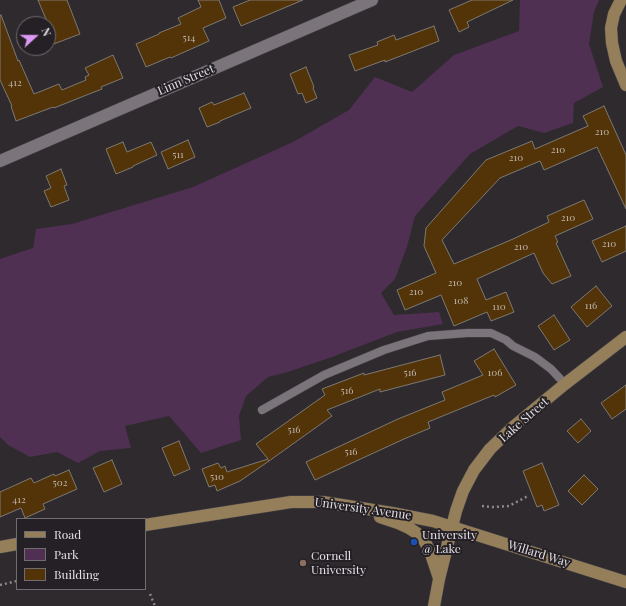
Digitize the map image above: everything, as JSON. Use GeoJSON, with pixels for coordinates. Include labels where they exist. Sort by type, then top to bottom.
{"type":"FeatureCollection","features":[{"type":"Feature","properties":{"kind":"street","name":"Linn Street"},"geometry":{"type":"LineString","coordinates":[[0,160],[372,0]]}},
{"type":"Feature","properties":{"kind":"street"},"geometry":{"type":"LineString","coordinates":[[621,0],[614,14],[611,28],[612,43],[616,61],[626,85]]}},
{"type":"Feature","properties":{"kind":"street","name":"Lake Street"},"geometry":{"type":"LineString","coordinates":[[452,526],[456,511],[467,484],[474,470],[490,449],[513,427],[565,384],[626,337]]}},
{"type":"Feature","properties":{"kind":"street","name":"University Avenue"},"geometry":{"type":"LineString","coordinates":[[146,525],[291,502],[323,502],[406,515],[452,526]]}},
{"type":"Feature","properties":{"kind":"street"},"geometry":{"type":"LineString","coordinates":[[353,507],[398,522],[421,536],[431,554],[439,579]]}},
{"type":"Feature","properties":{"kind":"street"},"geometry":{"type":"LineString","coordinates":[[434,606],[452,526]]}},
{"type":"Feature","properties":{"kind":"street","name":"Willard Way"},"geometry":{"type":"LineString","coordinates":[[452,526],[626,582]]}},
{"type":"Feature","properties":{"kind":"street"},"geometry":{"type":"LineString","coordinates":[[0,547],[16,544]]}},
{"type":"Feature","properties":{"kind":"lane"},"geometry":{"type":"LineString","coordinates":[[262,410],[324,375],[384,350],[428,336],[491,333],[506,340],[513,346],[535,356],[551,369],[565,384]]}},
{"type":"Feature","properties":{"kind":"path"},"geometry":{"type":"LineString","coordinates":[[482,506],[509,506],[528,496]]}},
{"type":"Feature","properties":{"kind":"path"},"geometry":{"type":"LineString","coordinates":[[0,586],[16,581]]}},
{"type":"Feature","properties":{"kind":"path"},"geometry":{"type":"LineString","coordinates":[[150,594],[155,606]]}},
{"type":"Feature","properties":{"kind":"green space"},"geometry":{"type":"Polygon","coordinates":[[[520,0],[599,0],[594,12],[589,44],[603,87],[574,103],[573,123],[544,133],[518,126],[470,154],[415,216],[407,247],[395,279],[381,293],[394,315],[439,312],[443,324],[397,332],[332,357],[268,377],[246,396],[239,416],[241,440],[201,453],[169,416],[125,426],[131,448],[100,451],[78,463],[57,452],[30,457],[8,445],[0,437],[0,259],[33,248],[36,229],[72,224],[193,187],[293,142],[349,110],[375,77],[412,92],[454,55],[519,31],[520,0]]]}},
{"type":"Feature","properties":{"kind":"building"},"geometry":{"type":"Polygon","coordinates":[[[38,0],[67,0],[80,34],[56,43],[56,16],[45,16],[38,0]]]}},
{"type":"Feature","properties":{"kind":"building"},"geometry":{"type":"Polygon","coordinates":[[[198,0],[219,0],[226,18],[203,28],[209,41],[171,58],[170,57],[146,67],[136,44],[181,24],[178,18],[201,7],[198,0]]]}},
{"type":"Feature","properties":{"kind":"building"},"geometry":{"type":"Polygon","coordinates":[[[250,0],[303,0],[241,26],[233,7],[250,0]]]}},
{"type":"Feature","properties":{"kind":"building"},"geometry":{"type":"Polygon","coordinates":[[[472,0],[513,0],[467,22],[469,27],[459,32],[449,10],[472,0]]]}},
{"type":"Feature","properties":{"kind":"building"},"geometry":{"type":"Polygon","coordinates":[[[1,15],[18,61],[19,60],[34,94],[59,84],[62,90],[86,80],[85,77],[89,75],[85,68],[113,55],[123,78],[101,87],[102,89],[16,121],[12,106],[0,80],[1,15]]]}},
{"type":"Feature","properties":{"kind":"building"},"geometry":{"type":"Polygon","coordinates":[[[434,26],[439,41],[385,62],[385,60],[355,71],[349,55],[378,45],[377,42],[394,35],[396,40],[434,26]]]}},
{"type":"Feature","properties":{"kind":"building"},"geometry":{"type":"Polygon","coordinates":[[[306,67],[317,98],[306,103],[302,93],[298,94],[290,74],[306,67]]]}},
{"type":"Feature","properties":{"kind":"building"},"geometry":{"type":"Polygon","coordinates":[[[244,93],[251,108],[207,127],[199,108],[212,102],[214,105],[244,93]]]}},
{"type":"Feature","properties":{"kind":"building"},"geometry":{"type":"Polygon","coordinates":[[[604,106],[626,155],[626,209],[597,147],[544,170],[540,161],[500,178],[442,240],[454,264],[549,222],[547,216],[584,200],[593,219],[555,236],[558,242],[556,243],[571,276],[552,284],[543,273],[534,253],[477,279],[486,300],[506,292],[514,312],[491,321],[487,312],[454,326],[441,295],[405,310],[397,290],[436,273],[424,246],[426,228],[486,160],[532,141],[535,149],[588,126],[583,116],[604,106]]]}},
{"type":"Feature","properties":{"kind":"building"},"geometry":{"type":"Polygon","coordinates":[[[188,140],[195,157],[168,169],[161,152],[188,140]]]}},
{"type":"Feature","properties":{"kind":"building"},"geometry":{"type":"Polygon","coordinates":[[[123,142],[127,152],[151,142],[157,155],[116,174],[106,149],[123,142]]]}},
{"type":"Feature","properties":{"kind":"building"},"geometry":{"type":"Polygon","coordinates":[[[61,169],[67,185],[64,186],[69,200],[51,207],[44,191],[51,188],[46,176],[61,169]]]}},
{"type":"Feature","properties":{"kind":"building"},"geometry":{"type":"Polygon","coordinates":[[[626,226],[626,251],[602,262],[592,241],[626,226]]]}},
{"type":"Feature","properties":{"kind":"building"},"geometry":{"type":"Polygon","coordinates":[[[596,286],[612,306],[587,327],[571,307],[596,286]]]}},
{"type":"Feature","properties":{"kind":"building"},"geometry":{"type":"Polygon","coordinates":[[[554,315],[570,340],[554,350],[538,326],[554,315]]]}},
{"type":"Feature","properties":{"kind":"building"},"geometry":{"type":"Polygon","coordinates":[[[494,349],[516,385],[495,397],[494,395],[428,422],[430,428],[315,480],[306,462],[398,419],[445,400],[442,392],[483,375],[474,361],[494,349]]]}},
{"type":"Feature","properties":{"kind":"building"},"geometry":{"type":"Polygon","coordinates":[[[440,355],[445,375],[380,392],[380,389],[327,410],[332,416],[240,481],[217,491],[215,485],[209,487],[202,469],[218,463],[221,468],[225,466],[227,472],[268,459],[256,444],[325,395],[322,389],[364,373],[364,375],[440,355]]]}},
{"type":"Feature","properties":{"kind":"building"},"geometry":{"type":"Polygon","coordinates":[[[626,385],[626,409],[612,419],[601,403],[626,385]]]}},
{"type":"Feature","properties":{"kind":"building"},"geometry":{"type":"Polygon","coordinates":[[[581,419],[591,431],[578,443],[567,431],[581,419]]]}},
{"type":"Feature","properties":{"kind":"building"},"geometry":{"type":"Polygon","coordinates":[[[179,441],[190,469],[174,476],[162,448],[179,441]]]}},
{"type":"Feature","properties":{"kind":"building"},"geometry":{"type":"Polygon","coordinates":[[[112,460],[122,484],[104,492],[93,468],[112,460]]]}},
{"type":"Feature","properties":{"kind":"building"},"geometry":{"type":"Polygon","coordinates":[[[542,463],[559,505],[544,511],[542,505],[537,507],[523,471],[542,463]]]}},
{"type":"Feature","properties":{"kind":"building"},"geometry":{"type":"Polygon","coordinates":[[[69,470],[77,489],[43,504],[45,509],[25,518],[21,508],[0,517],[0,492],[31,478],[34,483],[54,474],[55,476],[69,470]]]}},
{"type":"Feature","properties":{"kind":"building"},"geometry":{"type":"Polygon","coordinates":[[[584,475],[598,489],[582,505],[568,491],[584,475]]]}},
{"type":"Feature","properties":{"kind":"place","name":"University @ Lake"},"geometry":{"type":"Point","coordinates":[414,542]}},
{"type":"Feature","properties":{"kind":"place","name":"Cornell University"},"geometry":{"type":"Point","coordinates":[303,563]}}]}
